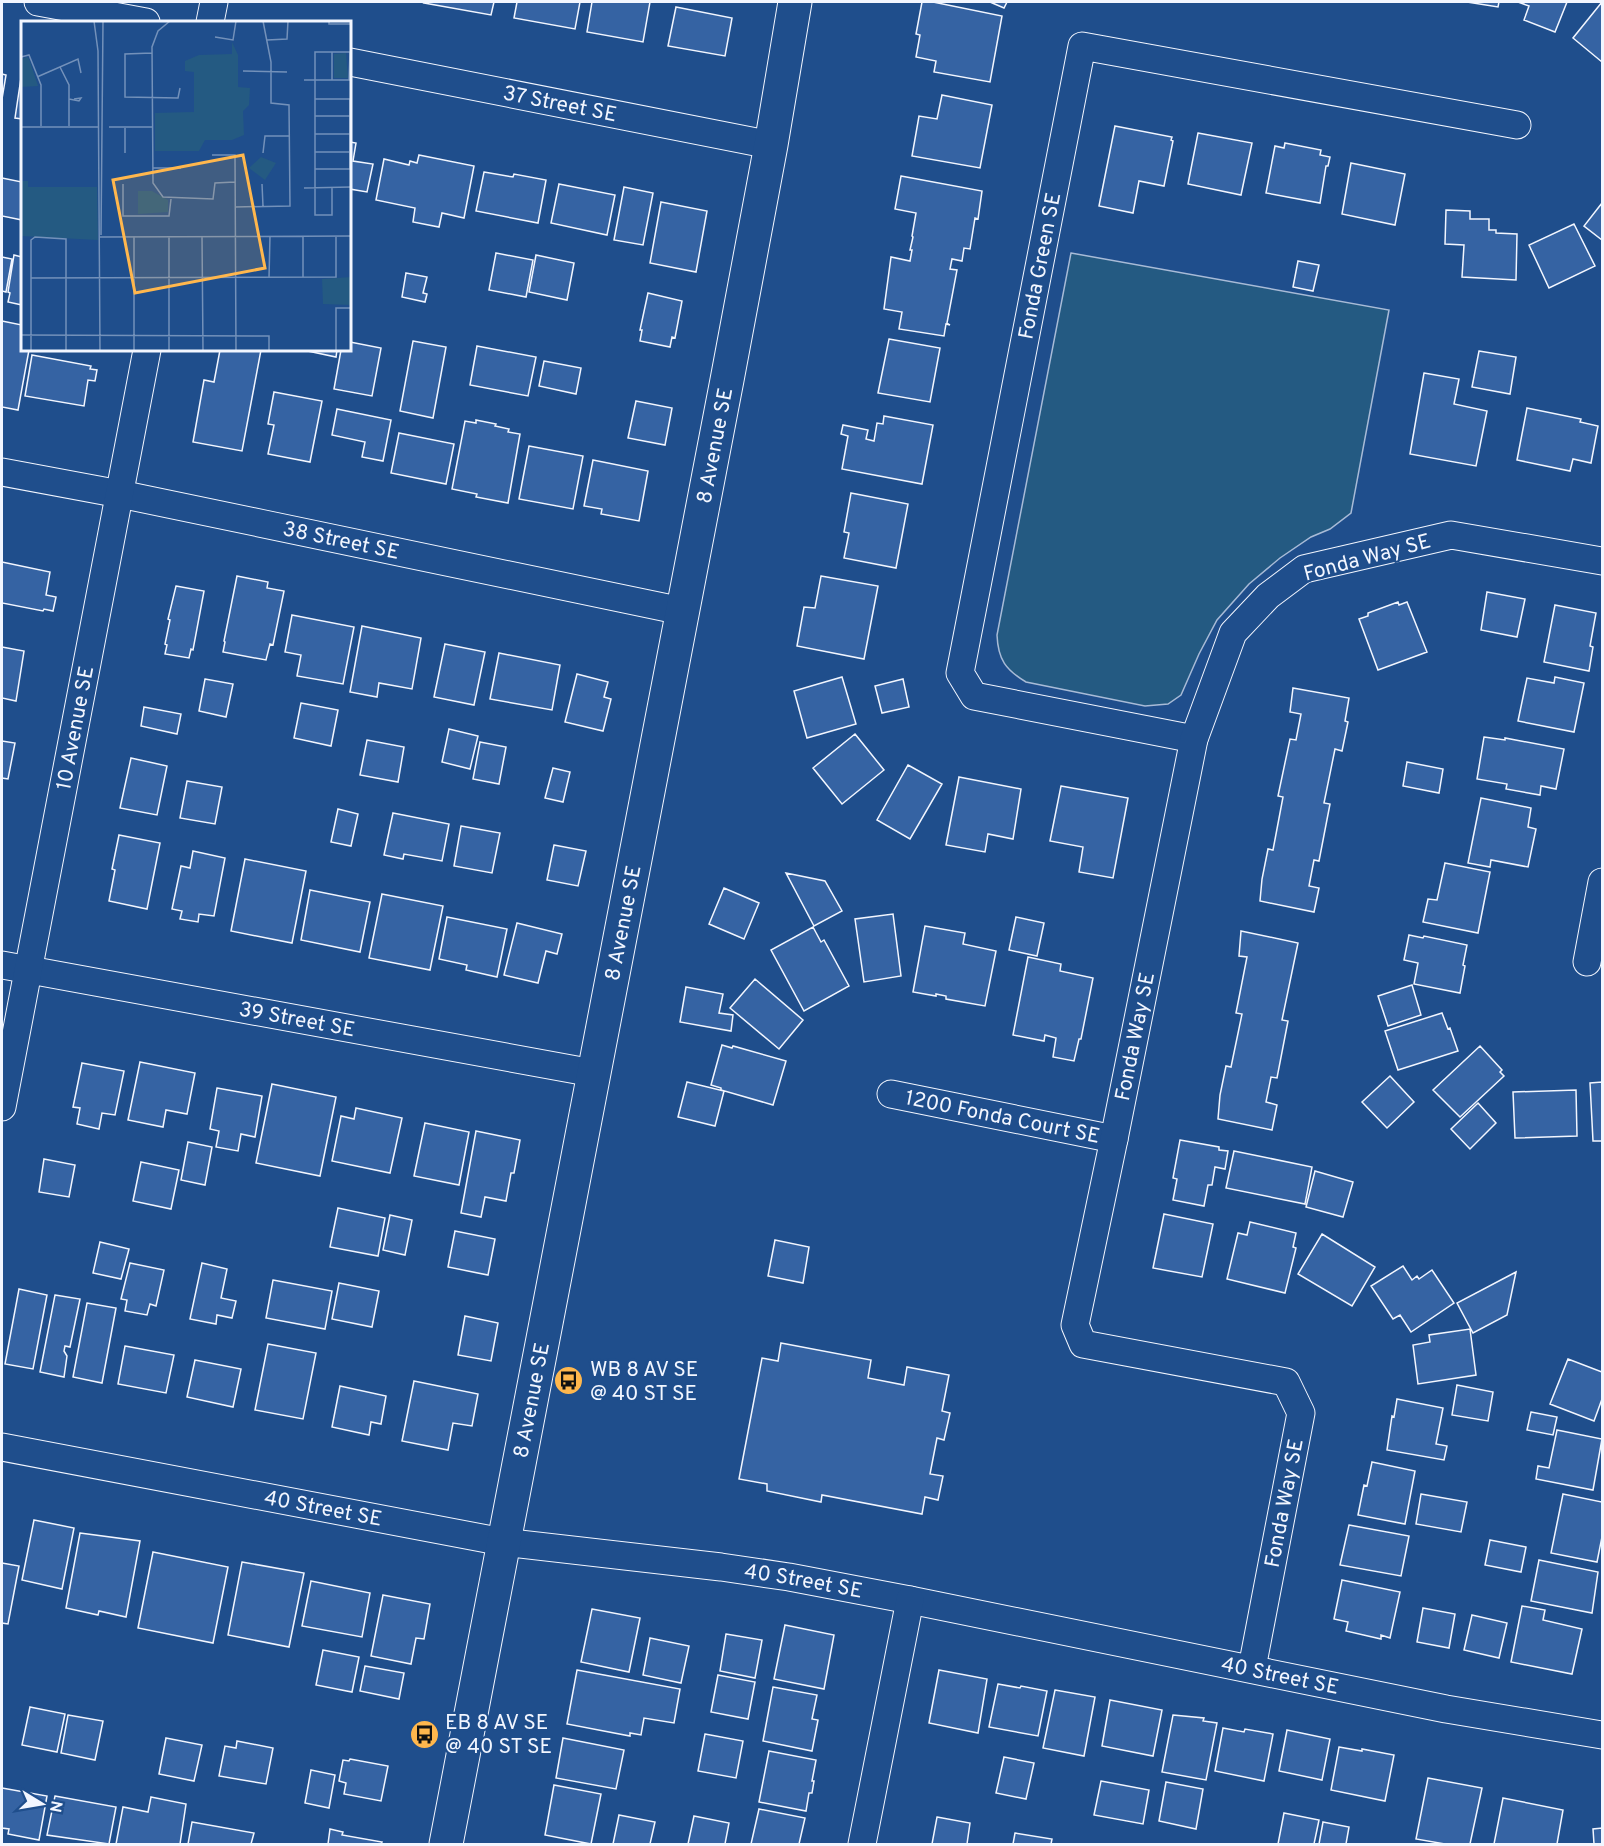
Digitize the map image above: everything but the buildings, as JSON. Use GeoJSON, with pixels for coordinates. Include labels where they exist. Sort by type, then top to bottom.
{"type":"FeatureCollection","features":[{"type":"Feature","properties":{"kind":"street"},"geometry":{"type":"LineString","coordinates":[[38,2],[141,21]]}},
{"type":"Feature","properties":{"kind":"street"},"geometry":{"type":"LineString","coordinates":[[210,21],[214,2]]}},
{"type":"Feature","properties":{"kind":"street","name":"8 Avenue SE"},"geometry":{"type":"LineString","coordinates":[[446,1845],[771,145],[795,2]]}},
{"type":"Feature","properties":{"kind":"street","name":"Fonda Green SE"},"geometry":{"type":"LineString","coordinates":[[1194,739],[974,696],[960,673],[1082,46],[1517,125]]}},
{"type":"Feature","properties":{"kind":"street","name":"37 Street SE"},"geometry":{"type":"LineString","coordinates":[[351,62],[771,145]]}},
{"type":"Feature","properties":{"kind":"street","name":"10 Avenue SE"},"geometry":{"type":"LineString","coordinates":[[2,1107],[147,351]]}},
{"type":"Feature","properties":{"kind":"street","name":"38 Street SE"},"geometry":{"type":"LineString","coordinates":[[2,472],[120,494],[682,612]]}},
{"type":"Feature","properties":{"kind":"street","name":"Fonda Way SE"},"geometry":{"type":"LineString","coordinates":[[1252,1668],[1301,1413],[1286,1382],[1083,1344],[1075,1324],[1194,739],[1233,633],[1268,596],[1304,569],[1450,535],[1602,561]]}},
{"type":"Feature","properties":{"kind":"street"},"geometry":{"type":"LineString","coordinates":[[1587,962],[1602,882]]}},
{"type":"Feature","properties":{"kind":"street","name":"39 Street SE"},"geometry":{"type":"LineString","coordinates":[[2,965],[593,1073]]}},
{"type":"Feature","properties":{"kind":"street","name":"1200 Fonda Court SE"},"geometry":{"type":"LineString","coordinates":[[891,1094],[1114,1139]]}},
{"type":"Feature","properties":{"kind":"street","name":"40 Street SE"},"geometry":{"type":"LineString","coordinates":[[2,1447],[503,1542],[789,1577],[1252,1668],[1446,1709],[1602,1735]]}},
{"type":"Feature","properties":{"kind":"street"},"geometry":{"type":"LineString","coordinates":[[862,1845],[910,1600]]}},
{"type":"Feature","properties":{"kind":"shaded area"},"geometry":{"type":"Polygon","coordinates":[[[1071,253],[1389,310],[1351,513],[1330,529],[1311,537],[1280,558],[1249,584],[1217,620],[1181,695],[1168,704],[1145,706],[1026,682],[1008,668],[999,651],[997,635],[1071,253]]]}},
{"type":"Feature","properties":{"kind":"place","name":"WB 8 AV SE @ 40 ST SE"},"geometry":{"type":"Point","coordinates":[569,1381]}},
{"type":"Feature","properties":{"kind":"place","name":"EB 8 AV SE @ 40 ST SE"},"geometry":{"type":"Point","coordinates":[424,1734]}}]}
